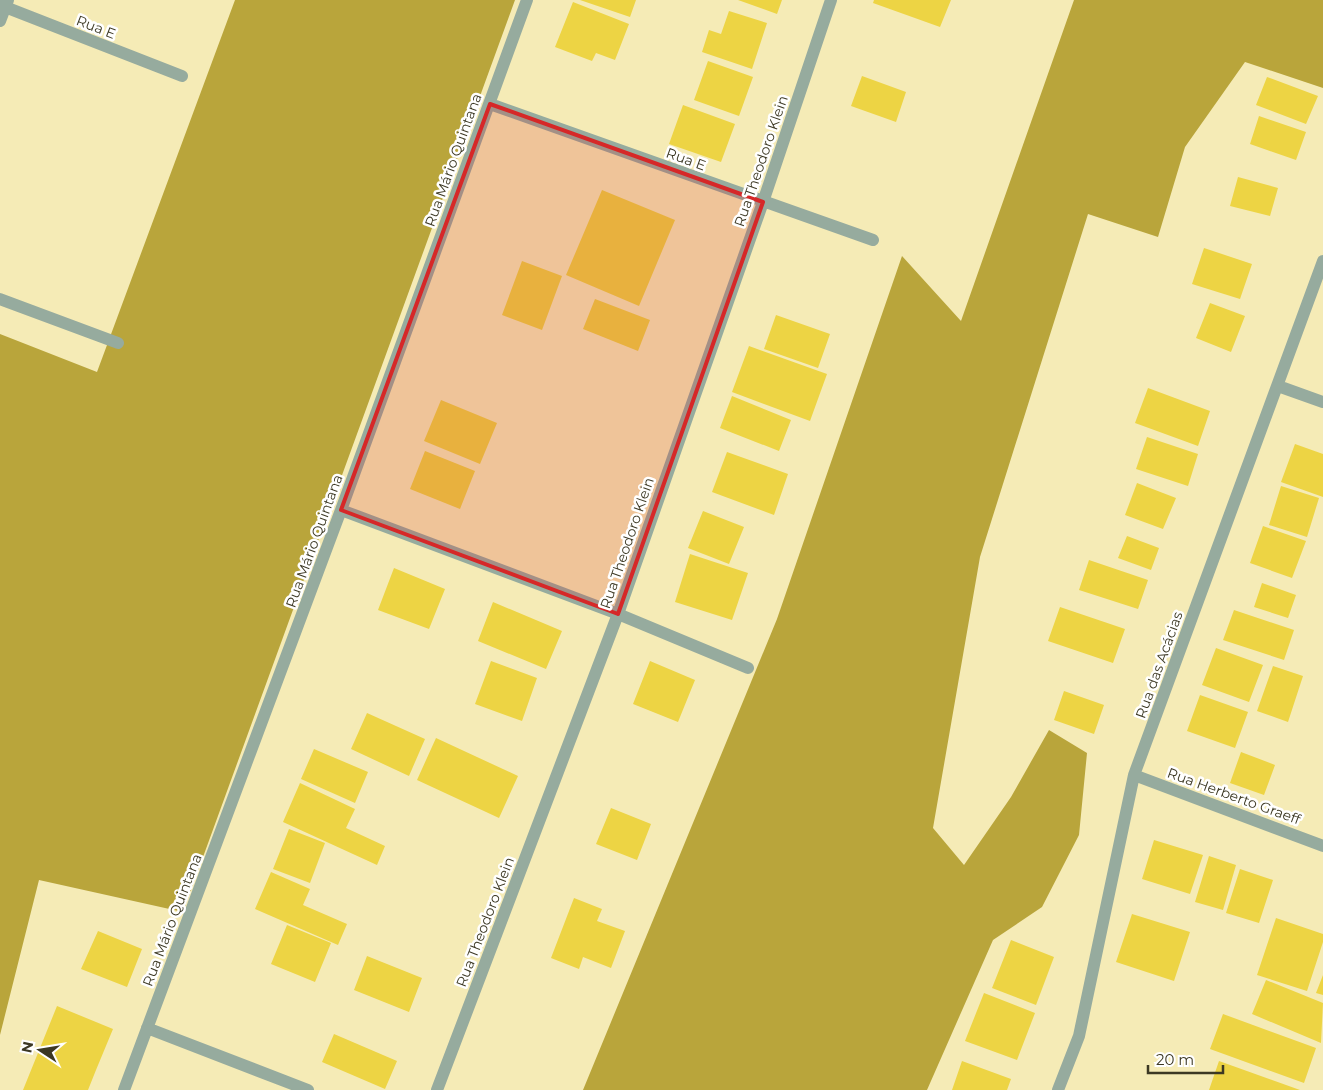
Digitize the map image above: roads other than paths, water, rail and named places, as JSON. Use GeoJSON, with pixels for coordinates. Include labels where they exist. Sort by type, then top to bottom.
{"type":"FeatureCollection","features":[{"type":"Feature","properties":{"kind":"street","name":"Rua Mário Quintana"},"geometry":{"type":"LineString","coordinates":[[124,1090],[341,510],[527,0]]}},
{"type":"Feature","properties":{"kind":"street","name":"Rua Theodoro Klein"},"geometry":{"type":"LineString","coordinates":[[438,1090],[618,614],[763,202],[831,0]]}},
{"type":"Feature","properties":{"kind":"street","name":"Rua E"},"geometry":{"type":"LineString","coordinates":[[4,4],[182,76]]}},
{"type":"Feature","properties":{"kind":"street"},"geometry":{"type":"LineString","coordinates":[[0,21],[4,4]]}},
{"type":"Feature","properties":{"kind":"street","name":"Rua E"},"geometry":{"type":"LineString","coordinates":[[490,104],[873,240]]}},
{"type":"Feature","properties":{"kind":"street","name":"Rua das Acácias"},"geometry":{"type":"LineString","coordinates":[[1058,1090],[1079,1036],[1134,775],[1323,262]]}},
{"type":"Feature","properties":{"kind":"street"},"geometry":{"type":"LineString","coordinates":[[0,299],[118,344]]}},
{"type":"Feature","properties":{"kind":"street"},"geometry":{"type":"LineString","coordinates":[[1278,386],[1323,402]]}},
{"type":"Feature","properties":{"kind":"street"},"geometry":{"type":"LineString","coordinates":[[341,510],[618,614],[748,668]]}},
{"type":"Feature","properties":{"kind":"street","name":"Rua Herberto Graeff"},"geometry":{"type":"LineString","coordinates":[[1134,775],[1323,846]]}},
{"type":"Feature","properties":{"kind":"street"},"geometry":{"type":"LineString","coordinates":[[147,1028],[308,1090]]}}]}
